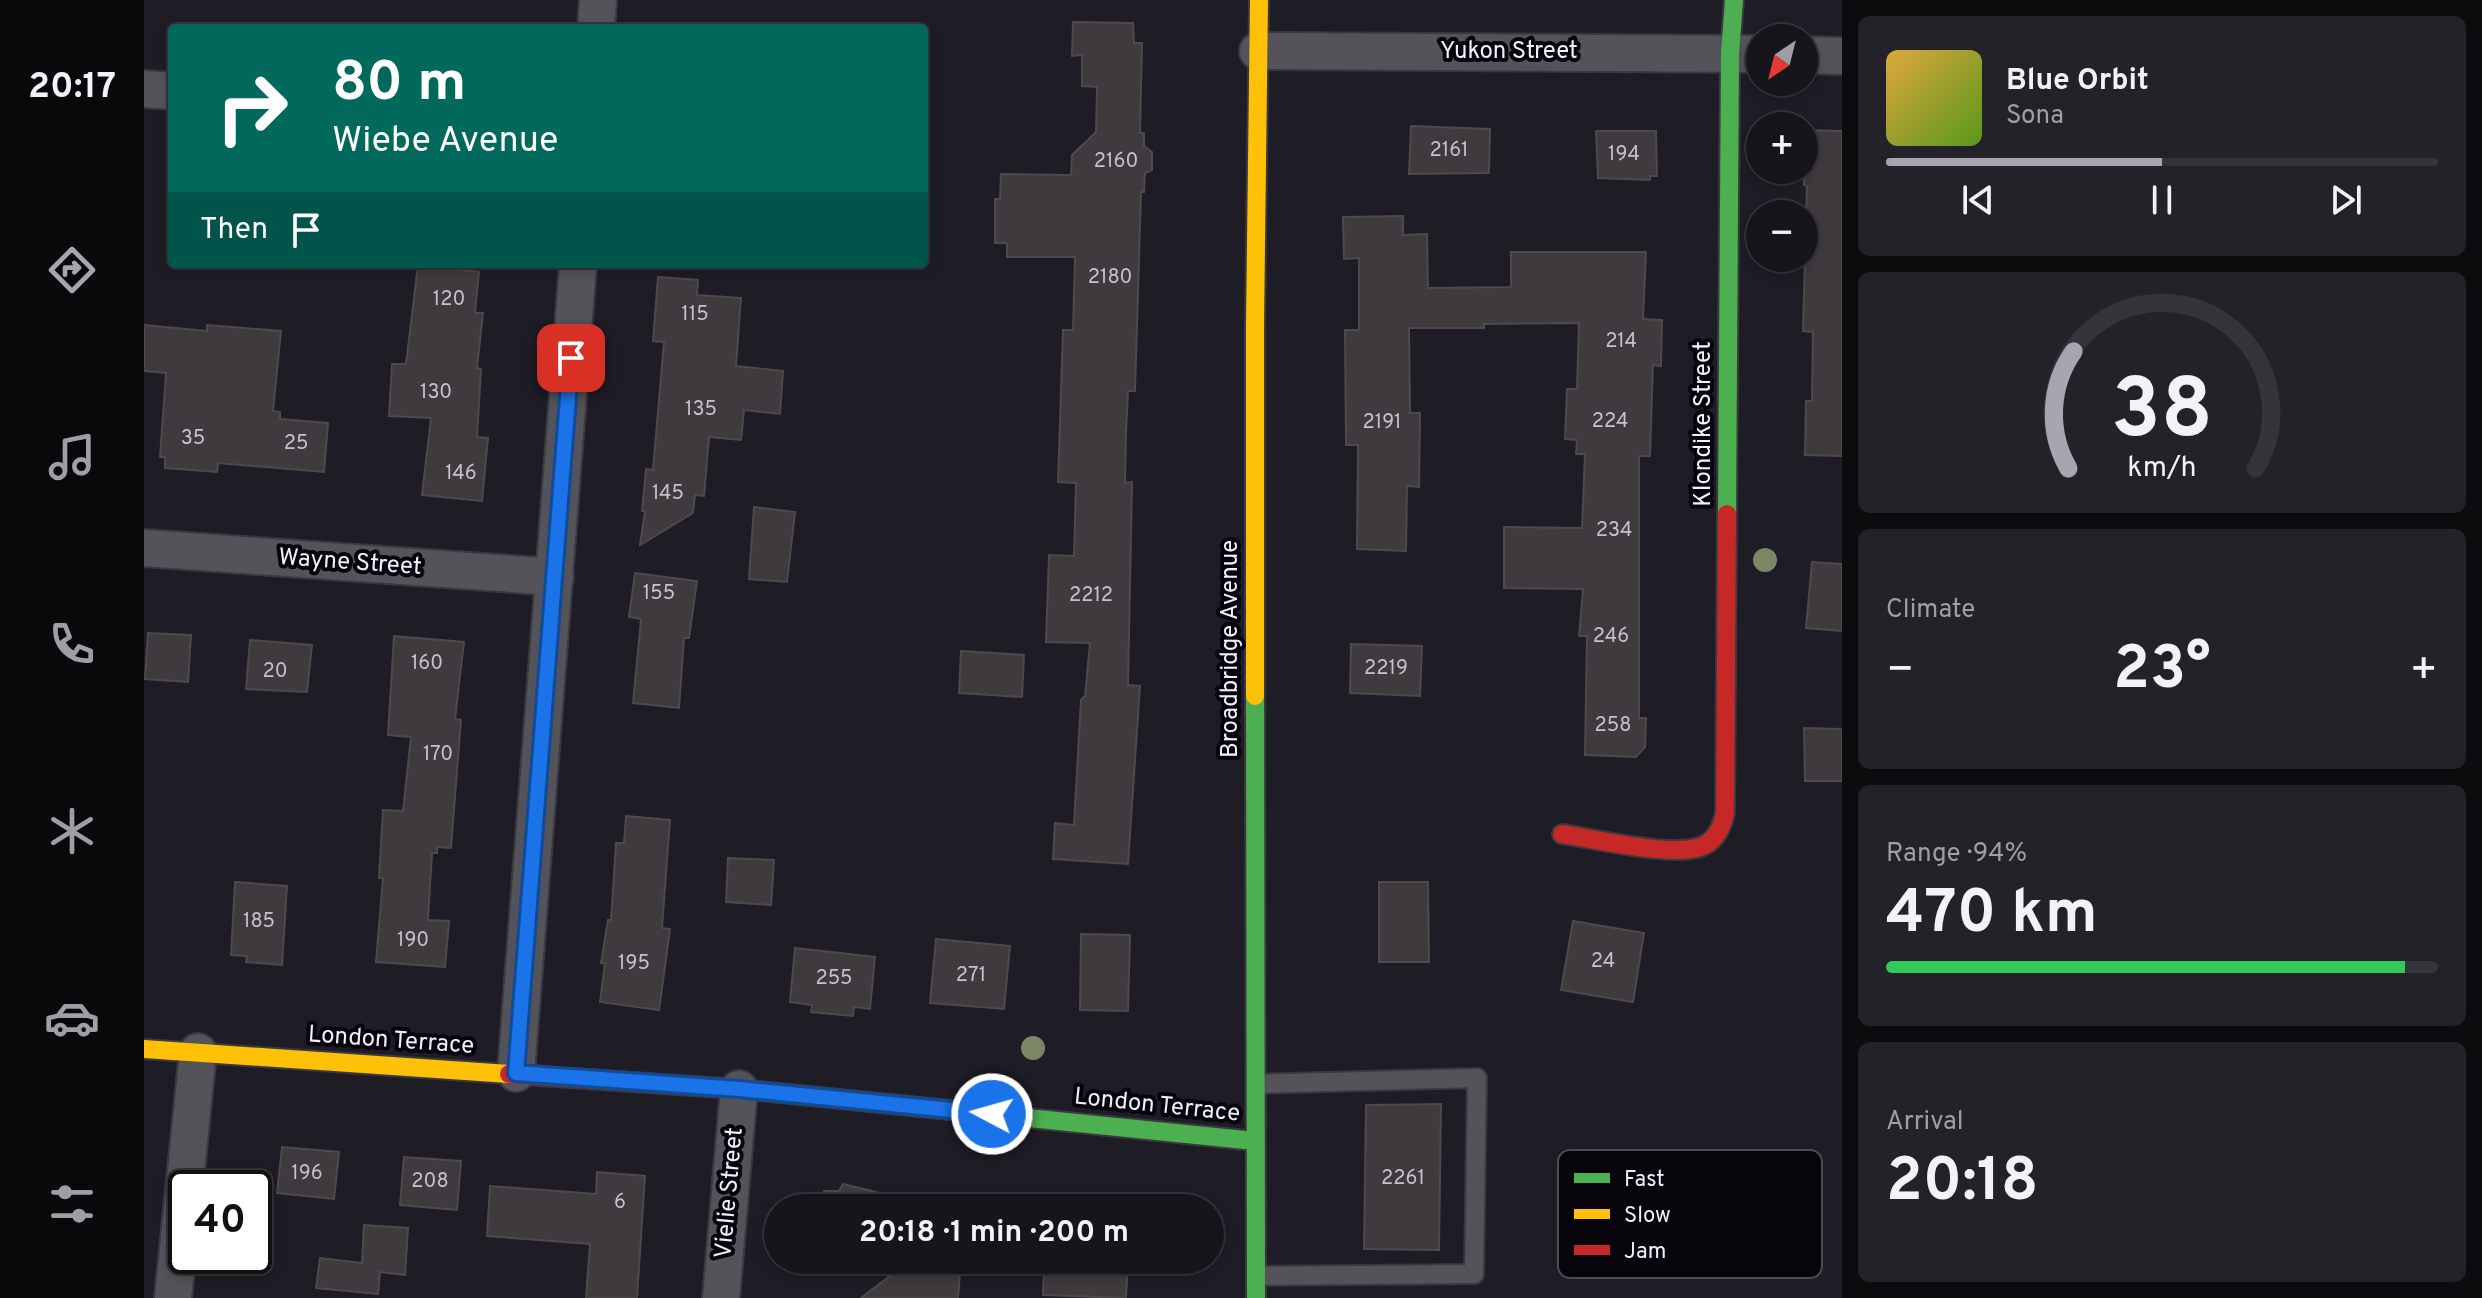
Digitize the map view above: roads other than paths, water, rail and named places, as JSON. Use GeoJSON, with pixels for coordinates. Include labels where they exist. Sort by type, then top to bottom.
{"type":"FeatureCollection","features":[{"type":"Feature","properties":{"kind":"street"},"geometry":{"type":"LineString","coordinates":[[596,24],[598,0]]}},
{"type":"Feature","properties":{"kind":"street","name":"Broadbridge Avenue"},"geometry":{"type":"LineString","coordinates":[[1256,1298],[1255,326],[1259,0]]}},
{"type":"Feature","properties":{"kind":"street","name":"Klondike Street"},"geometry":{"type":"LineString","coordinates":[[1562,834],[1687,850],[1709,843],[1722,826],[1725,813],[1745,54],[1734,0]]}},
{"type":"Feature","properties":{"kind":"street","name":"Yukon Street"},"geometry":{"type":"LineString","coordinates":[[1258,51],[1745,54]]}},
{"type":"Feature","properties":{"kind":"street"},"geometry":{"type":"LineString","coordinates":[[1818,55],[1842,56]]}},
{"type":"Feature","properties":{"kind":"street"},"geometry":{"type":"LineString","coordinates":[[144,89],[168,91]]}},
{"type":"Feature","properties":{"kind":"street"},"geometry":{"type":"LineString","coordinates":[[516,1073],[578,268]]}},
{"type":"Feature","properties":{"kind":"street","name":"Wayne Street"},"geometry":{"type":"LineString","coordinates":[[144,548],[555,577]]}},
{"type":"Feature","properties":{"kind":"street","name":"London Terrace"},"geometry":{"type":"LineString","coordinates":[[144,1049],[739,1089],[1255,1141]]}},
{"type":"Feature","properties":{"kind":"street"},"geometry":{"type":"LineString","coordinates":[[173,1298],[198,1052]]}},
{"type":"Feature","properties":{"kind":"street","name":"Vielie Street"},"geometry":{"type":"LineString","coordinates":[[721,1298],[739,1089]]}},
{"type":"Feature","properties":{"kind":"lane"},"geometry":{"type":"LineString","coordinates":[[1256,1084],[1477,1078],[1474,1274],[1256,1276]]}}]}
